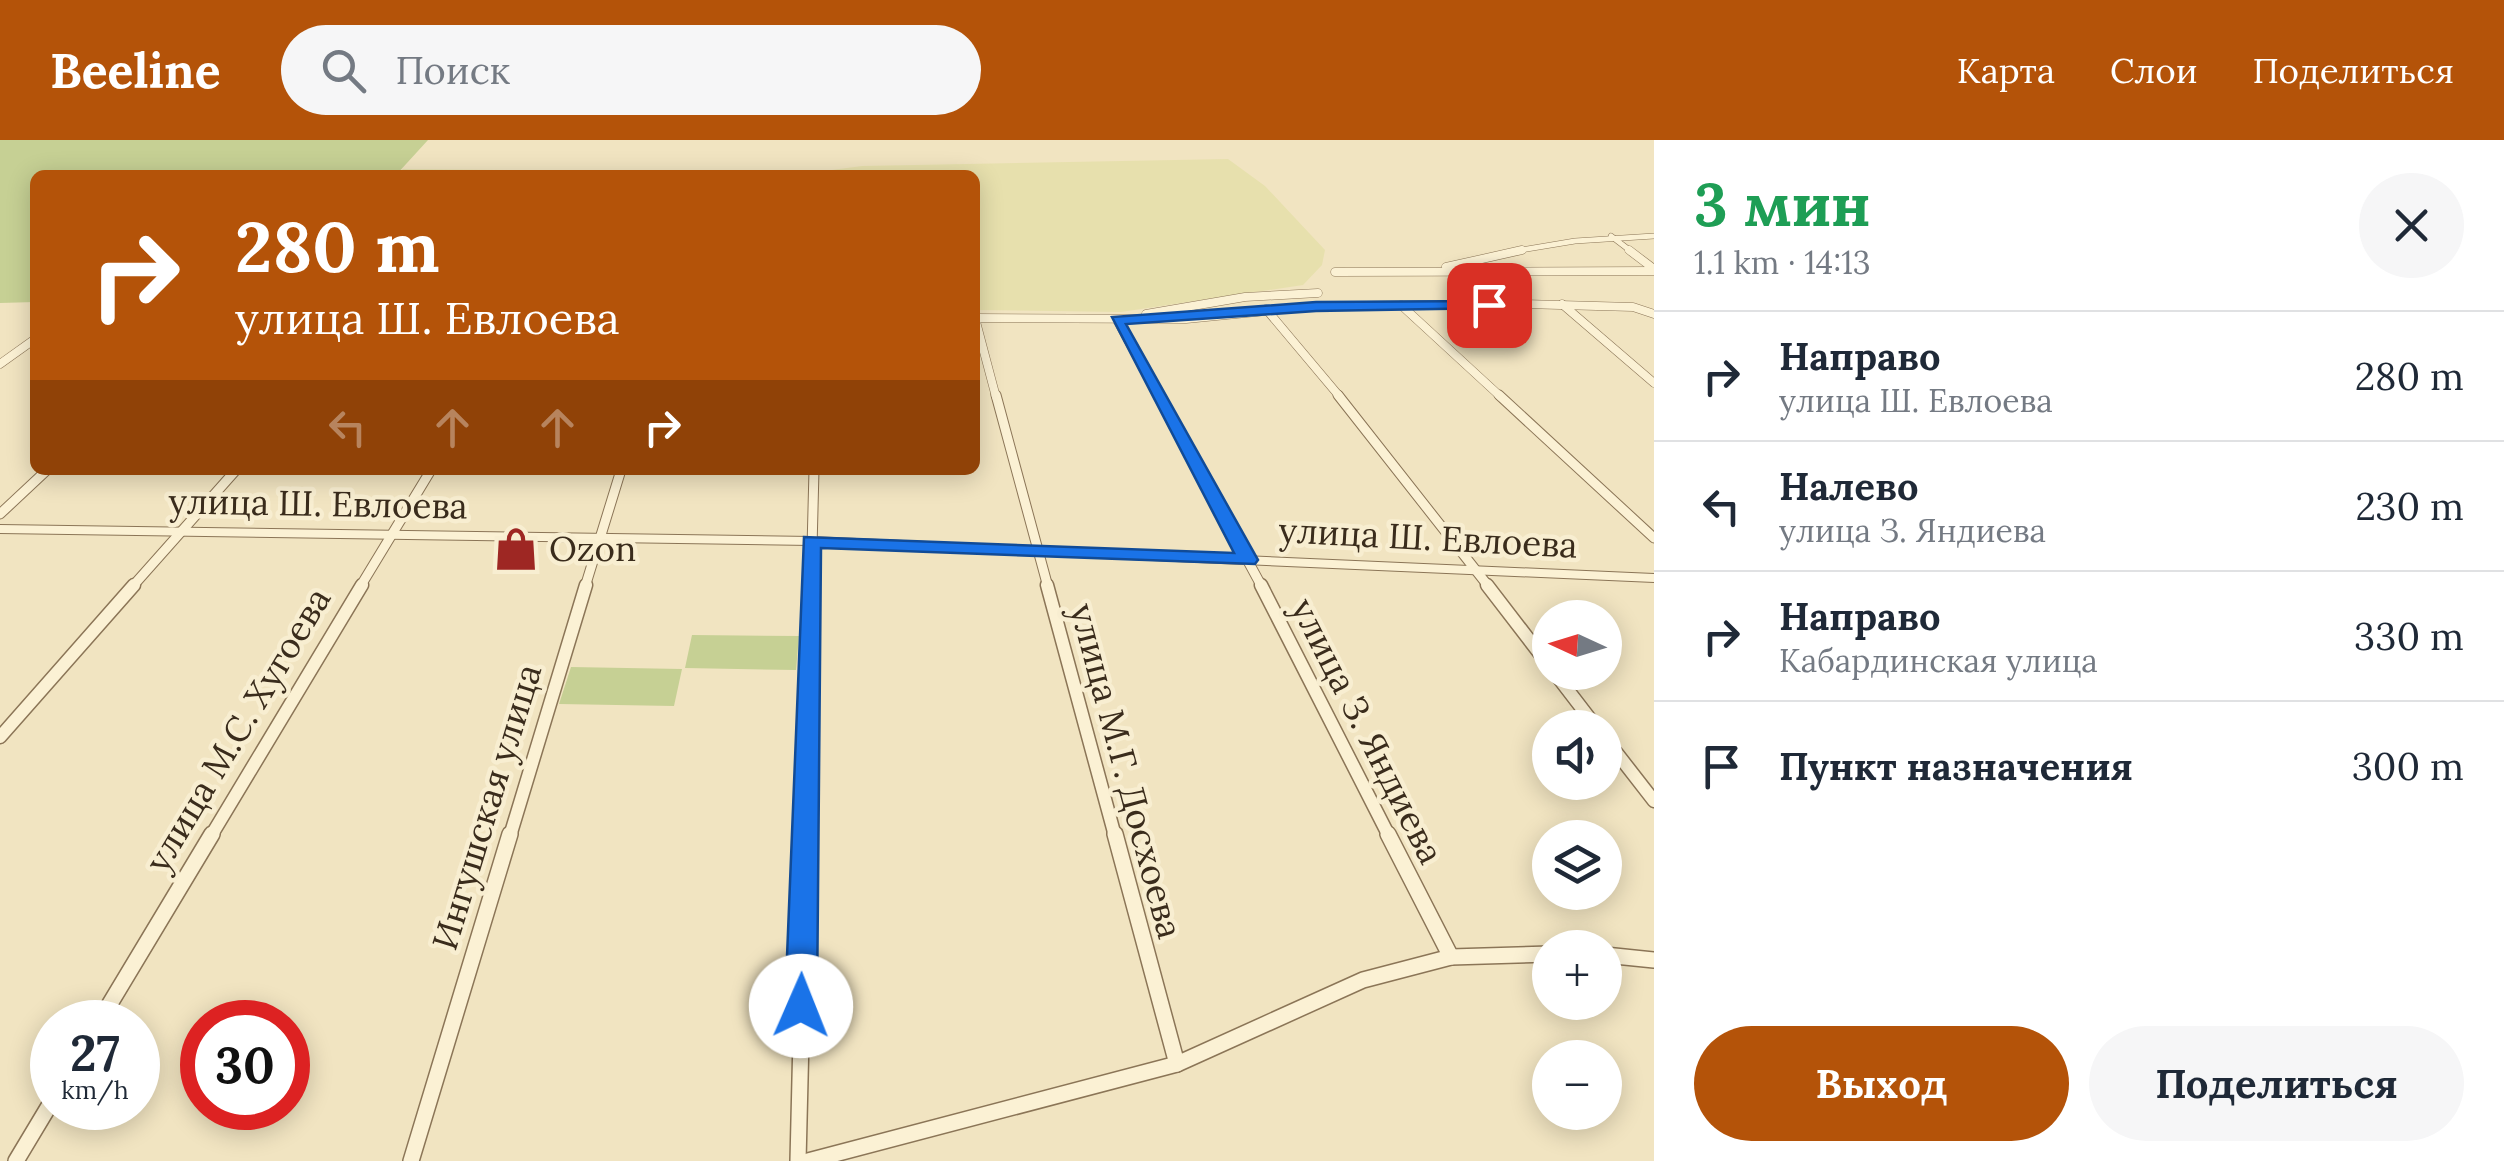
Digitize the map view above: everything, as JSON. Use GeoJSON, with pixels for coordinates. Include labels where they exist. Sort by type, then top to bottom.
{"type":"FeatureCollection","features":[{"type":"Feature","properties":{"kind":"street"},"geometry":{"type":"LineString","coordinates":[[1431,272],[1502,252],[1611,236],[1654,236]]}},
{"type":"Feature","properties":{"kind":"street"},"geometry":{"type":"LineString","coordinates":[[1611,236],[1654,270]]}},
{"type":"Feature","properties":{"kind":"street"},"geometry":{"type":"LineString","coordinates":[[1335,272],[1654,270]]}},
{"type":"Feature","properties":{"kind":"street"},"geometry":{"type":"LineString","coordinates":[[1117,320],[1245,297],[1318,293]]}},
{"type":"Feature","properties":{"kind":"street"},"geometry":{"type":"LineString","coordinates":[[980,318],[1117,320],[1266,310],[1562,304],[1633,307],[1654,314]]}},
{"type":"Feature","properties":{"kind":"street"},"geometry":{"type":"LineString","coordinates":[[1562,304],[1654,383]]}},
{"type":"Feature","properties":{"kind":"street"},"geometry":{"type":"LineString","coordinates":[[1401,306],[1654,538]]}},
{"type":"Feature","properties":{"kind":"street"},"geometry":{"type":"LineString","coordinates":[[1266,310],[1374,438],[1532,644]]}},
{"type":"Feature","properties":{"kind":"street","name":"улица З. Яндиева"},"geometry":{"type":"LineString","coordinates":[[1117,320],[1248,560],[1451,958]]}},
{"type":"Feature","properties":{"kind":"street","name":"улица М.Г. Досхоева"},"geometry":{"type":"LineString","coordinates":[[980,336],[1178,1064]]}},
{"type":"Feature","properties":{"kind":"street"},"geometry":{"type":"LineString","coordinates":[[0,364],[30,343]]}},
{"type":"Feature","properties":{"kind":"street"},"geometry":{"type":"LineString","coordinates":[[0,514],[42,475]]}},
{"type":"Feature","properties":{"kind":"street"},"geometry":{"type":"LineString","coordinates":[[0,737],[232,475]]}},
{"type":"Feature","properties":{"kind":"street","name":"улица М.С. Хугоева"},"geometry":{"type":"LineString","coordinates":[[113,1000],[428,475]]}},
{"type":"Feature","properties":{"kind":"street","name":"Ингушская улица"},"geometry":{"type":"LineString","coordinates":[[411,1161],[619,475]]}},
{"type":"Feature","properties":{"kind":"street"},"geometry":{"type":"LineString","coordinates":[[798,1161],[814,475]]}},
{"type":"Feature","properties":{"kind":"street","name":"улица Ш. Евлоева"},"geometry":{"type":"LineString","coordinates":[[0,529],[811,541],[1654,578]]}},
{"type":"Feature","properties":{"kind":"street"},"geometry":{"type":"LineString","coordinates":[[1568,690],[1583,710]]}},
{"type":"Feature","properties":{"kind":"street"},"geometry":{"type":"LineString","coordinates":[[1622,760],[1654,801]]}},
{"type":"Feature","properties":{"kind":"street"},"geometry":{"type":"LineString","coordinates":[[808,1161],[1178,1064],[1363,980],[1451,958],[1532,955]]}},
{"type":"Feature","properties":{"kind":"street"},"geometry":{"type":"LineString","coordinates":[[1622,957],[1654,960]]}},
{"type":"Feature","properties":{"kind":"street"},"geometry":{"type":"LineString","coordinates":[[16,1161],[34,1130]]}},
{"type":"Feature","properties":{"kind":"shaded area"},"geometry":{"type":"Polygon","coordinates":[[[1228,159],[1265,186],[1325,250],[1322,265],[1303,285],[1121,312],[980,310],[980,170],[832,170],[862,166],[1228,159]]]}},
{"type":"Feature","properties":{"kind":"green space"},"geometry":{"type":"Polygon","coordinates":[[[0,140],[428,140],[401,170],[30,170],[30,302],[0,303],[0,140]]]}},
{"type":"Feature","properties":{"kind":"green space"},"geometry":{"type":"Polygon","coordinates":[[[692,635],[799,636],[796,670],[685,668],[692,635]]]}},
{"type":"Feature","properties":{"kind":"green space"},"geometry":{"type":"Polygon","coordinates":[[[571,667],[682,669],[674,706],[559,704],[571,667]]]}},
{"type":"Feature","properties":{"kind":"place","name":"Ozon"},"geometry":{"type":"Point","coordinates":[516,549]}},
{"type":"Feature","properties":{"kind":"route"},"geometry":{"type":"LineString","coordinates":[[801,1006],[811,541],[1248,560],[1117,320],[1316,306],[1489,305]]}}]}
